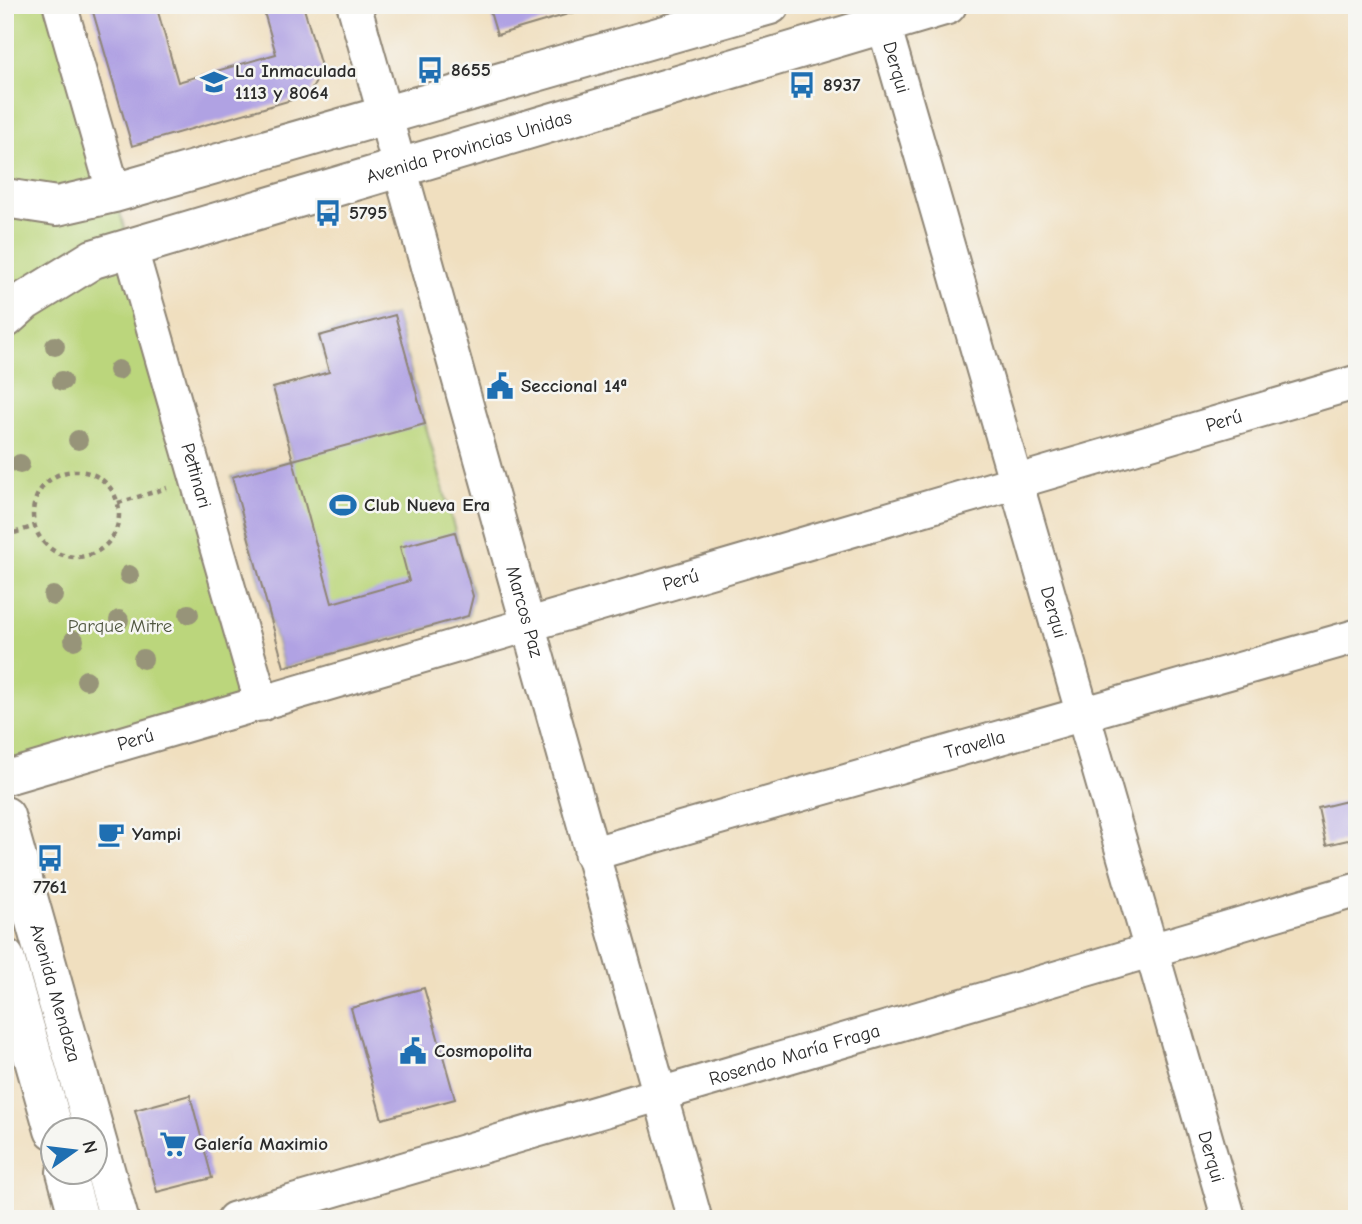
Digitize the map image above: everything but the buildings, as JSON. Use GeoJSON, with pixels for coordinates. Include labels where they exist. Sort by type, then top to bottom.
{"type":"FeatureCollection","features":[{"type":"Feature","properties":{"kind":"main road"},"geometry":{"type":"LineString","coordinates":[[5,198],[57,206],[114,193],[770,5]]}},
{"type":"Feature","properties":{"kind":"main road","name":"Avenida Provincias Unidas"},"geometry":{"type":"LineString","coordinates":[[5,319],[25,302],[93,259],[400,167],[880,15],[947,5]]}},
{"type":"Feature","properties":{"kind":"main road","name":"Avenida Mendoza"},"geometry":{"type":"LineString","coordinates":[[5,816],[90,1116]]}},
{"type":"Feature","properties":{"kind":"main road","name":"Avenida Mendoza"},"geometry":{"type":"LineString","coordinates":[[5,958],[50,1116]]}},
{"type":"Feature","properties":{"kind":"main road","name":"Avenida Mendoza"},"geometry":{"type":"LineString","coordinates":[[108,1178],[120,1219]]}},
{"type":"Feature","properties":{"kind":"main road"},"geometry":{"type":"LineString","coordinates":[[70,1186],[79,1219]]}},
{"type":"Feature","properties":{"kind":"street"},"geometry":{"type":"LineString","coordinates":[[60,5],[114,193]]}},
{"type":"Feature","properties":{"kind":"street","name":"Marcos Paz"},"geometry":{"type":"LineString","coordinates":[[354,5],[695,1219]]}},
{"type":"Feature","properties":{"kind":"street","name":"Derqui"},"geometry":{"type":"LineString","coordinates":[[880,15],[1229,1219]]}},
{"type":"Feature","properties":{"kind":"street","name":"Pettinari"},"geometry":{"type":"LineString","coordinates":[[130,247],[262,704]]}},
{"type":"Feature","properties":{"kind":"street","name":"Perú"},"geometry":{"type":"LineString","coordinates":[[5,778],[1357,382]]}},
{"type":"Feature","properties":{"kind":"street","name":"Travella"},"geometry":{"type":"LineString","coordinates":[[591,854],[1357,636]]}},
{"type":"Feature","properties":{"kind":"street","name":"Rosendo María Fraga"},"geometry":{"type":"LineString","coordinates":[[234,1219],[1357,890]]}},
{"type":"Feature","properties":{"kind":"path"},"geometry":{"type":"LineString","coordinates":[[78,470],[103,480],[118,503],[119,520],[113,536],[102,548],[88,556],[71,557],[55,552],[42,541],[35,526],[35,499],[42,487],[64,472],[78,470]]}},
{"type":"Feature","properties":{"kind":"path"},"geometry":{"type":"LineString","coordinates":[[118,503],[197,479]]}},
{"type":"Feature","properties":{"kind":"path"},"geometry":{"type":"LineString","coordinates":[[5,536],[35,526]]}},
{"type":"Feature","properties":{"kind":"green space","name":"Parque Mitre"},"geometry":{"type":"Polygon","coordinates":[[[5,5],[60,5],[262,704],[5,778],[5,5]]]}},
{"type":"Feature","properties":{"kind":"green space","name":"Club Nueva Era"},"geometry":{"type":"Polygon","coordinates":[[[395,315],[473,596],[468,616],[284,667],[232,477],[293,460],[273,388],[329,372],[319,336],[395,315]]]}},
{"type":"Feature","properties":{"kind":"place","name":"8655"},"geometry":{"type":"Point","coordinates":[430,70]}},
{"type":"Feature","properties":{"kind":"place","name":"La Inmaculada 1113 y 8064"},"geometry":{"type":"Point","coordinates":[214,82]}},
{"type":"Feature","properties":{"kind":"place","name":"8937"},"geometry":{"type":"Point","coordinates":[802,85]}},
{"type":"Feature","properties":{"kind":"place","name":"5795"},"geometry":{"type":"Point","coordinates":[328,213]}},
{"type":"Feature","properties":{"kind":"place","name":"Seccional 14ª"},"geometry":{"type":"Point","coordinates":[500,386]}},
{"type":"Feature","properties":{"kind":"place","name":"Club Nueva Era"},"geometry":{"type":"Point","coordinates":[343,505]}},
{"type":"Feature","properties":{"kind":"place","name":"Yampi"},"geometry":{"type":"Point","coordinates":[111,834]}},
{"type":"Feature","properties":{"kind":"place","name":"7761"},"geometry":{"type":"Point","coordinates":[50,858]}},
{"type":"Feature","properties":{"kind":"place","name":"Cosmopolita"},"geometry":{"type":"Point","coordinates":[413,1051]}},
{"type":"Feature","properties":{"kind":"place","name":"Galería Maximio"},"geometry":{"type":"Point","coordinates":[173,1144]}}]}
